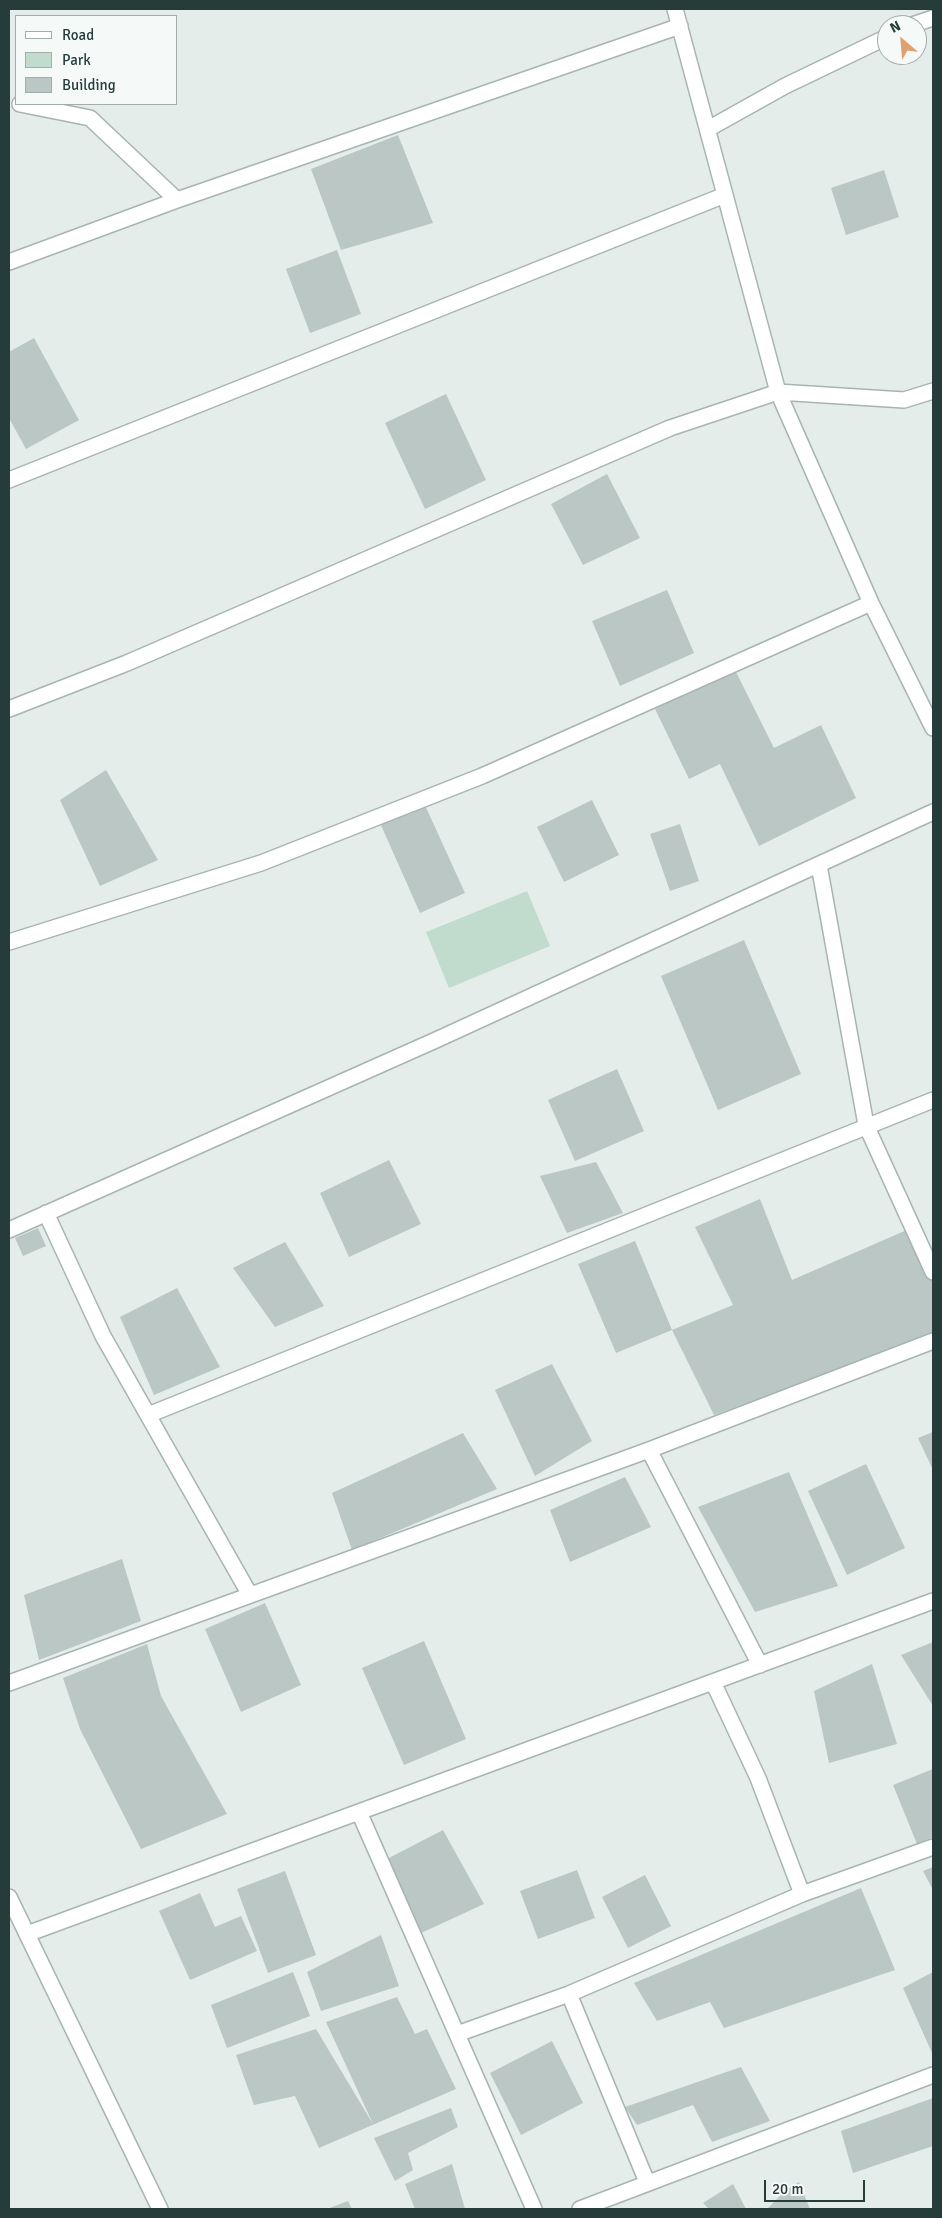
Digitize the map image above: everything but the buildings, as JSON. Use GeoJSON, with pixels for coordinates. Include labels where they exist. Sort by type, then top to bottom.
{"type":"FeatureCollection","features":[{"type":"Feature","properties":{"kind":"street"},"geometry":{"type":"LineString","coordinates":[[675,9],[778,392],[871,603],[933,728]]}},
{"type":"Feature","properties":{"kind":"street"},"geometry":{"type":"LineString","coordinates":[[9,262],[178,200],[680,26]]}},
{"type":"Feature","properties":{"kind":"street"},"geometry":{"type":"LineString","coordinates":[[708,129],[785,86],[877,42]]}},
{"type":"Feature","properties":{"kind":"street"},"geometry":{"type":"LineString","coordinates":[[25,105],[90,118],[178,200]]}},
{"type":"Feature","properties":{"kind":"street"},"geometry":{"type":"LineString","coordinates":[[9,480],[725,195]]}},
{"type":"Feature","properties":{"kind":"street"},"geometry":{"type":"LineString","coordinates":[[9,709],[127,663],[670,428],[778,392],[904,400],[933,391]]}},
{"type":"Feature","properties":{"kind":"street"},"geometry":{"type":"LineString","coordinates":[[9,942],[270,860],[482,776],[871,603]]}},
{"type":"Feature","properties":{"kind":"street"},"geometry":{"type":"LineString","coordinates":[[9,1230],[427,1044],[933,812]]}},
{"type":"Feature","properties":{"kind":"street"},"geometry":{"type":"LineString","coordinates":[[818,865],[866,1125],[933,1272]]}},
{"type":"Feature","properties":{"kind":"street"},"geometry":{"type":"LineString","coordinates":[[148,1415],[866,1125],[933,1100]]}},
{"type":"Feature","properties":{"kind":"street"},"geometry":{"type":"LineString","coordinates":[[46,1213],[103,1336],[250,1595]]}},
{"type":"Feature","properties":{"kind":"street"},"geometry":{"type":"LineString","coordinates":[[9,1683],[649,1450],[933,1341]]}},
{"type":"Feature","properties":{"kind":"street"},"geometry":{"type":"LineString","coordinates":[[649,1450],[760,1664]]}},
{"type":"Feature","properties":{"kind":"street"},"geometry":{"type":"LineString","coordinates":[[28,1934],[933,1601]]}},
{"type":"Feature","properties":{"kind":"street"},"geometry":{"type":"LineString","coordinates":[[713,1682],[758,1778],[802,1894]]}},
{"type":"Feature","properties":{"kind":"street"},"geometry":{"type":"LineString","coordinates":[[359,1812],[534,2209]]}},
{"type":"Feature","properties":{"kind":"street"},"geometry":{"type":"LineString","coordinates":[[457,2034],[569,1994],[802,1894],[933,1847]]}},
{"type":"Feature","properties":{"kind":"street"},"geometry":{"type":"LineString","coordinates":[[9,1897],[160,2209]]}},
{"type":"Feature","properties":{"kind":"street"},"geometry":{"type":"LineString","coordinates":[[569,1994],[647,2182]]}},
{"type":"Feature","properties":{"kind":"street"},"geometry":{"type":"LineString","coordinates":[[580,2209],[933,2075]]}},
{"type":"Feature","properties":{"kind":"green space"},"geometry":{"type":"Polygon","coordinates":[[[527,891],[550,946],[449,988],[426,932],[527,891]]]}}]}
